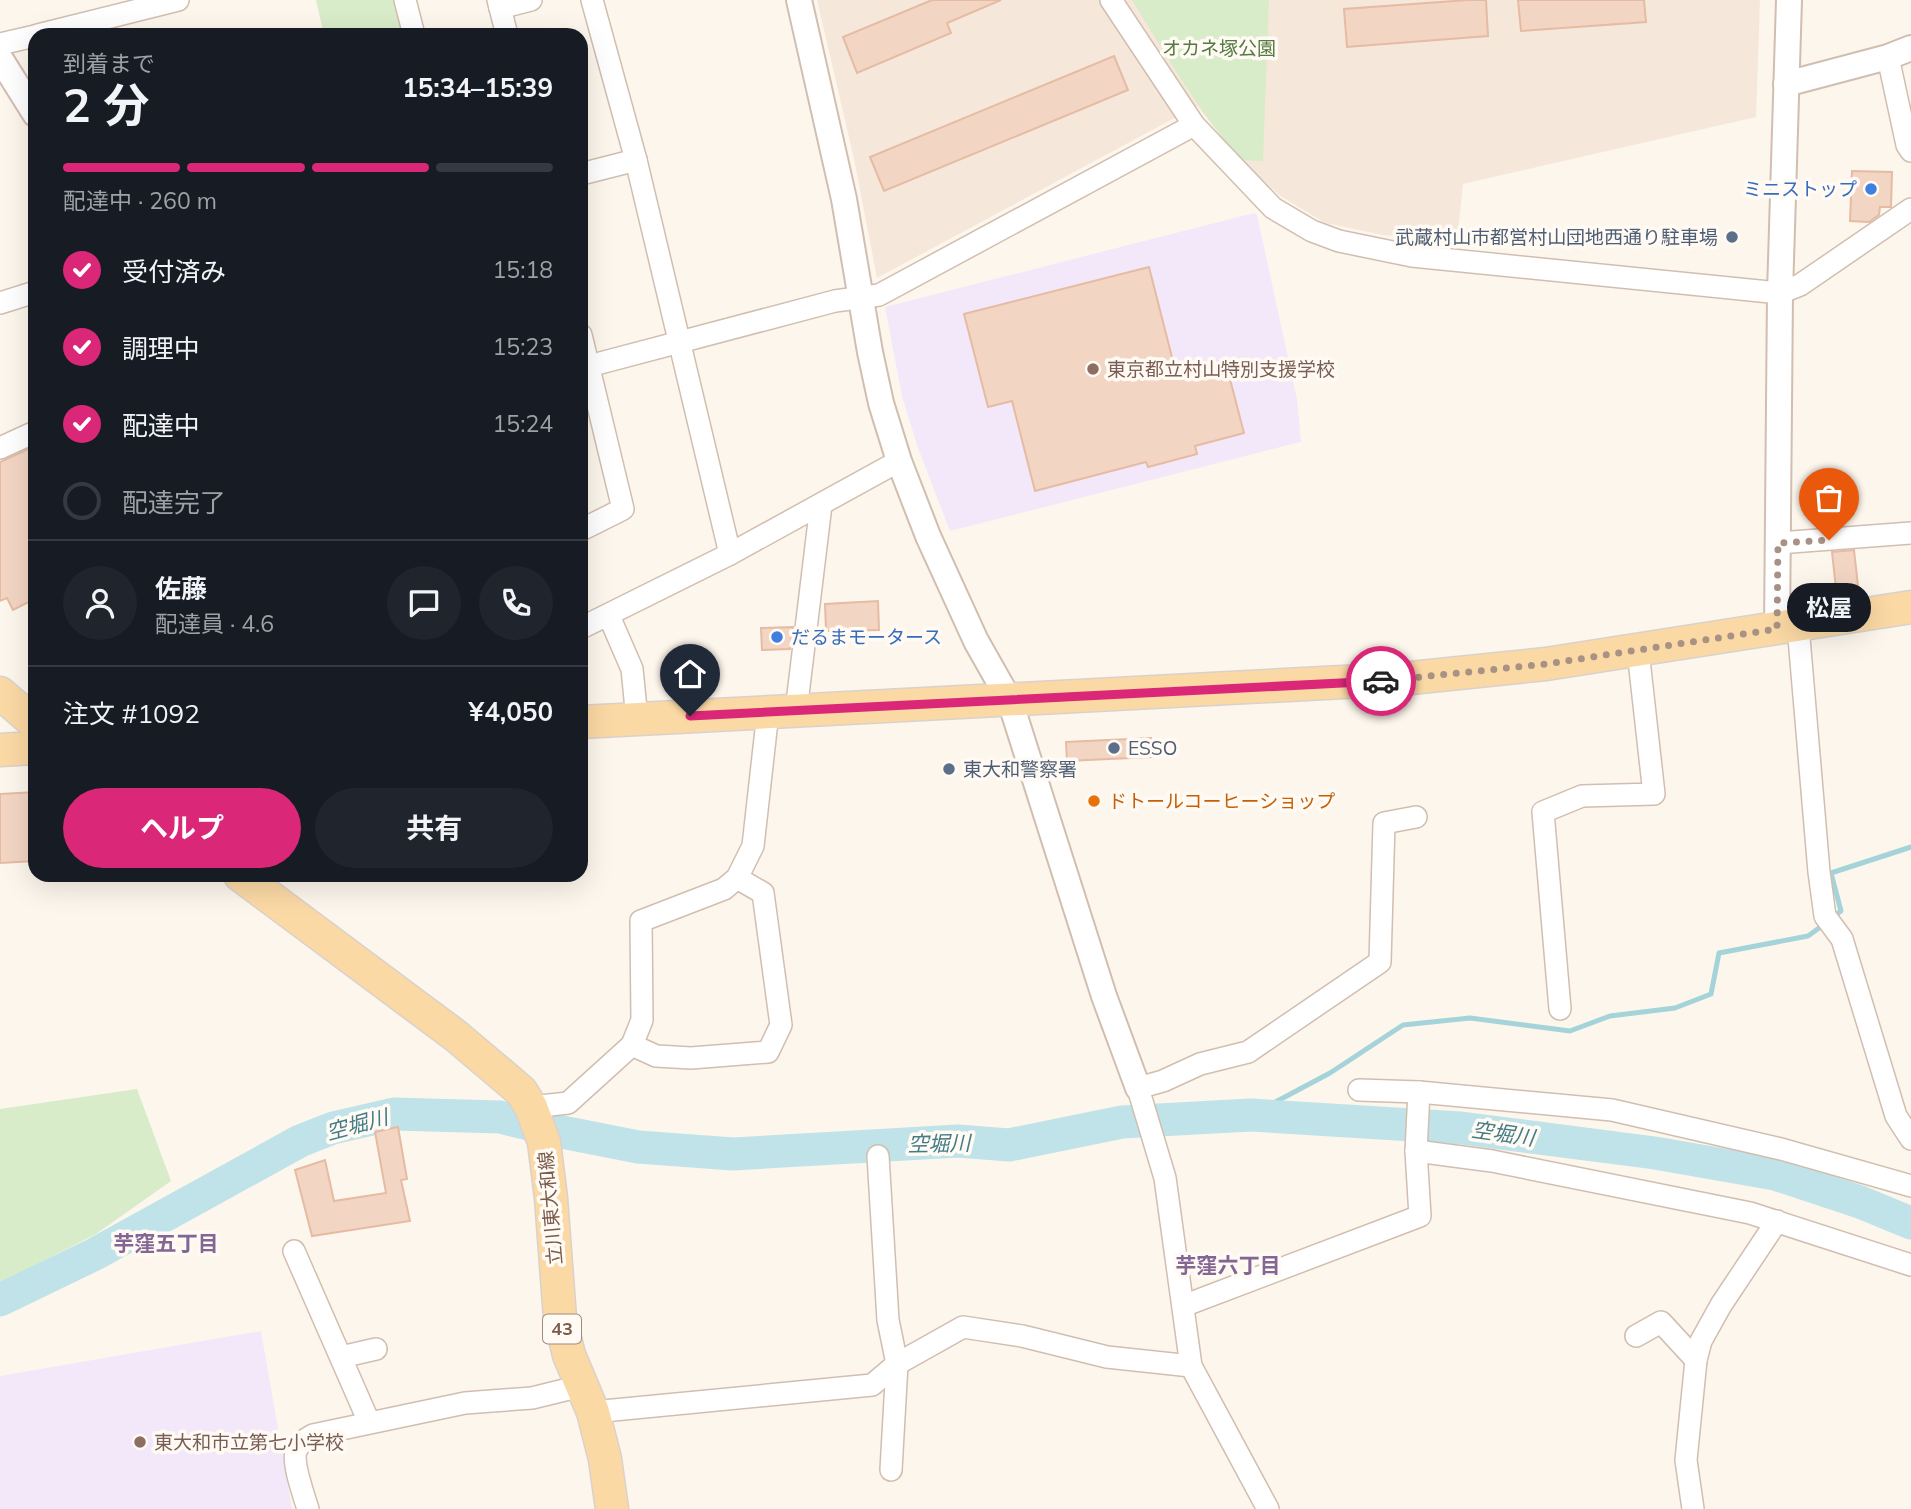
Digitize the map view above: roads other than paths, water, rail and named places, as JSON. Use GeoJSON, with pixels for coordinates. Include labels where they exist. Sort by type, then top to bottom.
{"type":"FeatureCollection","features":[{"type":"Feature","properties":{"kind":"main road"},"geometry":{"type":"LineString","coordinates":[[588,722],[1401,680],[1546,664],[1911,607]]}},
{"type":"Feature","properties":{"kind":"main road"},"geometry":{"type":"LineString","coordinates":[[2,704],[28,719]]}},
{"type":"Feature","properties":{"kind":"main road"},"geometry":{"type":"LineString","coordinates":[[0,750],[28,748]]}},
{"type":"Feature","properties":{"kind":"main road","name":"立川東大和線"},"geometry":{"type":"LineString","coordinates":[[249,882],[456,1036],[521,1091],[531,1107],[544,1142],[560,1318],[569,1355],[587,1399],[605,1459],[612,1509]]}},
{"type":"Feature","properties":{"kind":"street"},"geometry":{"type":"LineString","coordinates":[[97,28],[178,0]]}},
{"type":"Feature","properties":{"kind":"street"},"geometry":{"type":"LineString","coordinates":[[405,0],[407,28]]}},
{"type":"Feature","properties":{"kind":"street"},"geometry":{"type":"LineString","coordinates":[[505,28],[499,4],[531,0]]}},
{"type":"Feature","properties":{"kind":"street"},"geometry":{"type":"LineString","coordinates":[[592,0],[636,160],[730,554]]}},
{"type":"Feature","properties":{"kind":"street"},"geometry":{"type":"LineString","coordinates":[[799,0],[844,199],[881,403],[899,461],[928,536],[976,641],[1010,701],[1104,996],[1141,1096],[1165,1178],[1191,1366],[1268,1509]]}},
{"type":"Feature","properties":{"kind":"street"},"geometry":{"type":"LineString","coordinates":[[1111,0],[1194,124],[1273,208],[1312,231],[1339,241],[1412,256],[1780,293],[1800,285],[1911,209]]}},
{"type":"Feature","properties":{"kind":"street"},"geometry":{"type":"LineString","coordinates":[[1789,0],[1780,293],[1778,543],[1819,872],[1830,923],[1842,939],[1896,1116],[1911,1139]]}},
{"type":"Feature","properties":{"kind":"street"},"geometry":{"type":"LineString","coordinates":[[0,44],[28,37]]}},
{"type":"Feature","properties":{"kind":"street"},"geometry":{"type":"LineString","coordinates":[[1786,84],[1888,57],[1911,48]]}},
{"type":"Feature","properties":{"kind":"street"},"geometry":{"type":"LineString","coordinates":[[1888,57],[1907,145],[1911,152]]}},
{"type":"Feature","properties":{"kind":"street"},"geometry":{"type":"LineString","coordinates":[[0,58],[28,103]]}},
{"type":"Feature","properties":{"kind":"street"},"geometry":{"type":"LineString","coordinates":[[589,366],[835,301],[879,295],[1194,124]]}},
{"type":"Feature","properties":{"kind":"street"},"geometry":{"type":"LineString","coordinates":[[588,172],[636,160]]}},
{"type":"Feature","properties":{"kind":"street"},"geometry":{"type":"LineString","coordinates":[[0,303],[28,294]]}},
{"type":"Feature","properties":{"kind":"street"},"geometry":{"type":"LineString","coordinates":[[588,362],[623,509],[588,526]]}},
{"type":"Feature","properties":{"kind":"street"},"geometry":{"type":"LineString","coordinates":[[0,447],[28,435]]}},
{"type":"Feature","properties":{"kind":"street"},"geometry":{"type":"LineString","coordinates":[[588,625],[730,554],[899,461]]}},
{"type":"Feature","properties":{"kind":"street"},"geometry":{"type":"LineString","coordinates":[[531,1107],[568,1103],[632,1045],[642,1020],[641,921],[724,889],[737,878],[753,846],[821,505]]}},
{"type":"Feature","properties":{"kind":"street"},"geometry":{"type":"LineString","coordinates":[[1778,543],[1911,533]]}},
{"type":"Feature","properties":{"kind":"street"},"geometry":{"type":"LineString","coordinates":[[609,616],[632,669],[637,719]]}},
{"type":"Feature","properties":{"kind":"street"},"geometry":{"type":"LineString","coordinates":[[1560,1009],[1543,812],[1582,796],[1654,793],[1638,650]]}},
{"type":"Feature","properties":{"kind":"street"},"geometry":{"type":"LineString","coordinates":[[1141,1096],[1163,1081],[1200,1064],[1248,1052],[1380,961],[1384,823],[1416,817]]}},
{"type":"Feature","properties":{"kind":"street"},"geometry":{"type":"LineString","coordinates":[[632,1045],[656,1056],[691,1058],[768,1052],[781,1025],[763,893],[737,878]]}},
{"type":"Feature","properties":{"kind":"street"},"geometry":{"type":"LineString","coordinates":[[1359,1090],[1419,1092],[1612,1110],[1781,1149],[1911,1186]]}},
{"type":"Feature","properties":{"kind":"street"},"geometry":{"type":"LineString","coordinates":[[1183,1306],[1420,1216],[1416,1151],[1419,1092]]}},
{"type":"Feature","properties":{"kind":"street"},"geometry":{"type":"LineString","coordinates":[[1416,1151],[1492,1161],[1750,1213],[1911,1265]]}},
{"type":"Feature","properties":{"kind":"street"},"geometry":{"type":"LineString","coordinates":[[878,1156],[888,1320],[897,1364],[891,1470]]}},
{"type":"Feature","properties":{"kind":"street"},"geometry":{"type":"LineString","coordinates":[[1693,1509],[1686,1460],[1696,1360],[1701,1341],[1777,1222]]}},
{"type":"Feature","properties":{"kind":"street"},"geometry":{"type":"LineString","coordinates":[[294,1251],[369,1422]]}},
{"type":"Feature","properties":{"kind":"street"},"geometry":{"type":"LineString","coordinates":[[1636,1336],[1661,1322],[1696,1360]]}},
{"type":"Feature","properties":{"kind":"street"},"geometry":{"type":"LineString","coordinates":[[307,1509],[295,1460],[296,1450],[303,1441],[313,1435],[465,1403],[872,1385],[897,1364],[963,1327],[1022,1336],[1107,1357],[1191,1366]]}},
{"type":"Feature","properties":{"kind":"street"},"geometry":{"type":"LineString","coordinates":[[341,1357],[376,1349]]}},
{"type":"Feature","properties":{"kind":"waterway"},"geometry":{"type":"LineString","coordinates":[[1833,917],[1841,911],[1831,873],[1911,847]]}},
{"type":"Feature","properties":{"kind":"waterway"},"geometry":{"type":"LineString","coordinates":[[1251,1115],[1330,1073],[1403,1025],[1470,1018],[1570,1031],[1610,1016],[1675,1008],[1711,994],[1719,953],[1808,936],[1826,923]]}},
{"type":"Feature","properties":{"kind":"waterway","name":"空堀川"},"geometry":{"type":"LineString","coordinates":[[0,1300],[95,1254],[300,1141],[333,1128],[394,1114],[500,1117],[638,1147],[733,1154],[958,1141],[1009,1145],[1122,1122],[1251,1115],[1461,1128],[1655,1153],[1775,1174],[1860,1202],[1911,1223]]}},
{"type":"Feature","properties":{"kind":"place","name":"ミニストップ"},"geometry":{"type":"Point","coordinates":[1871,189]}},
{"type":"Feature","properties":{"kind":"place","name":"武蔵村山市都営村山団地西通り駐車場"},"geometry":{"type":"Point","coordinates":[1732,237]}},
{"type":"Feature","properties":{"kind":"place","name":"東京都立村山特別支援学校"},"geometry":{"type":"Point","coordinates":[1093,369]}},
{"type":"Feature","properties":{"kind":"place","name":"松屋"},"geometry":{"type":"Point","coordinates":[1829,540]}},
{"type":"Feature","properties":{"kind":"place","name":"だるまモータース"},"geometry":{"type":"Point","coordinates":[777,637]}},
{"type":"Feature","properties":{"kind":"place","name":"ESSO"},"geometry":{"type":"Point","coordinates":[1114,748]}},
{"type":"Feature","properties":{"kind":"place","name":"東大和警察署"},"geometry":{"type":"Point","coordinates":[949,769]}},
{"type":"Feature","properties":{"kind":"place","name":"ドトールコーヒーショップ"},"geometry":{"type":"Point","coordinates":[1094,801]}},
{"type":"Feature","properties":{"kind":"place","name":"東大和市立第七小学校"},"geometry":{"type":"Point","coordinates":[140,1442]}},
{"type":"Feature","properties":{"kind":"district","name":"芋窪五丁目"},"geometry":{"type":"Point","coordinates":[166,1244]}},
{"type":"Feature","properties":{"kind":"district","name":"芋窪六丁目"},"geometry":{"type":"Point","coordinates":[1228,1266]}},
{"type":"Feature","properties":{"kind":"park label","name":"オカネ塚公園"},"geometry":{"type":"Point","coordinates":[1219,48]}}]}
